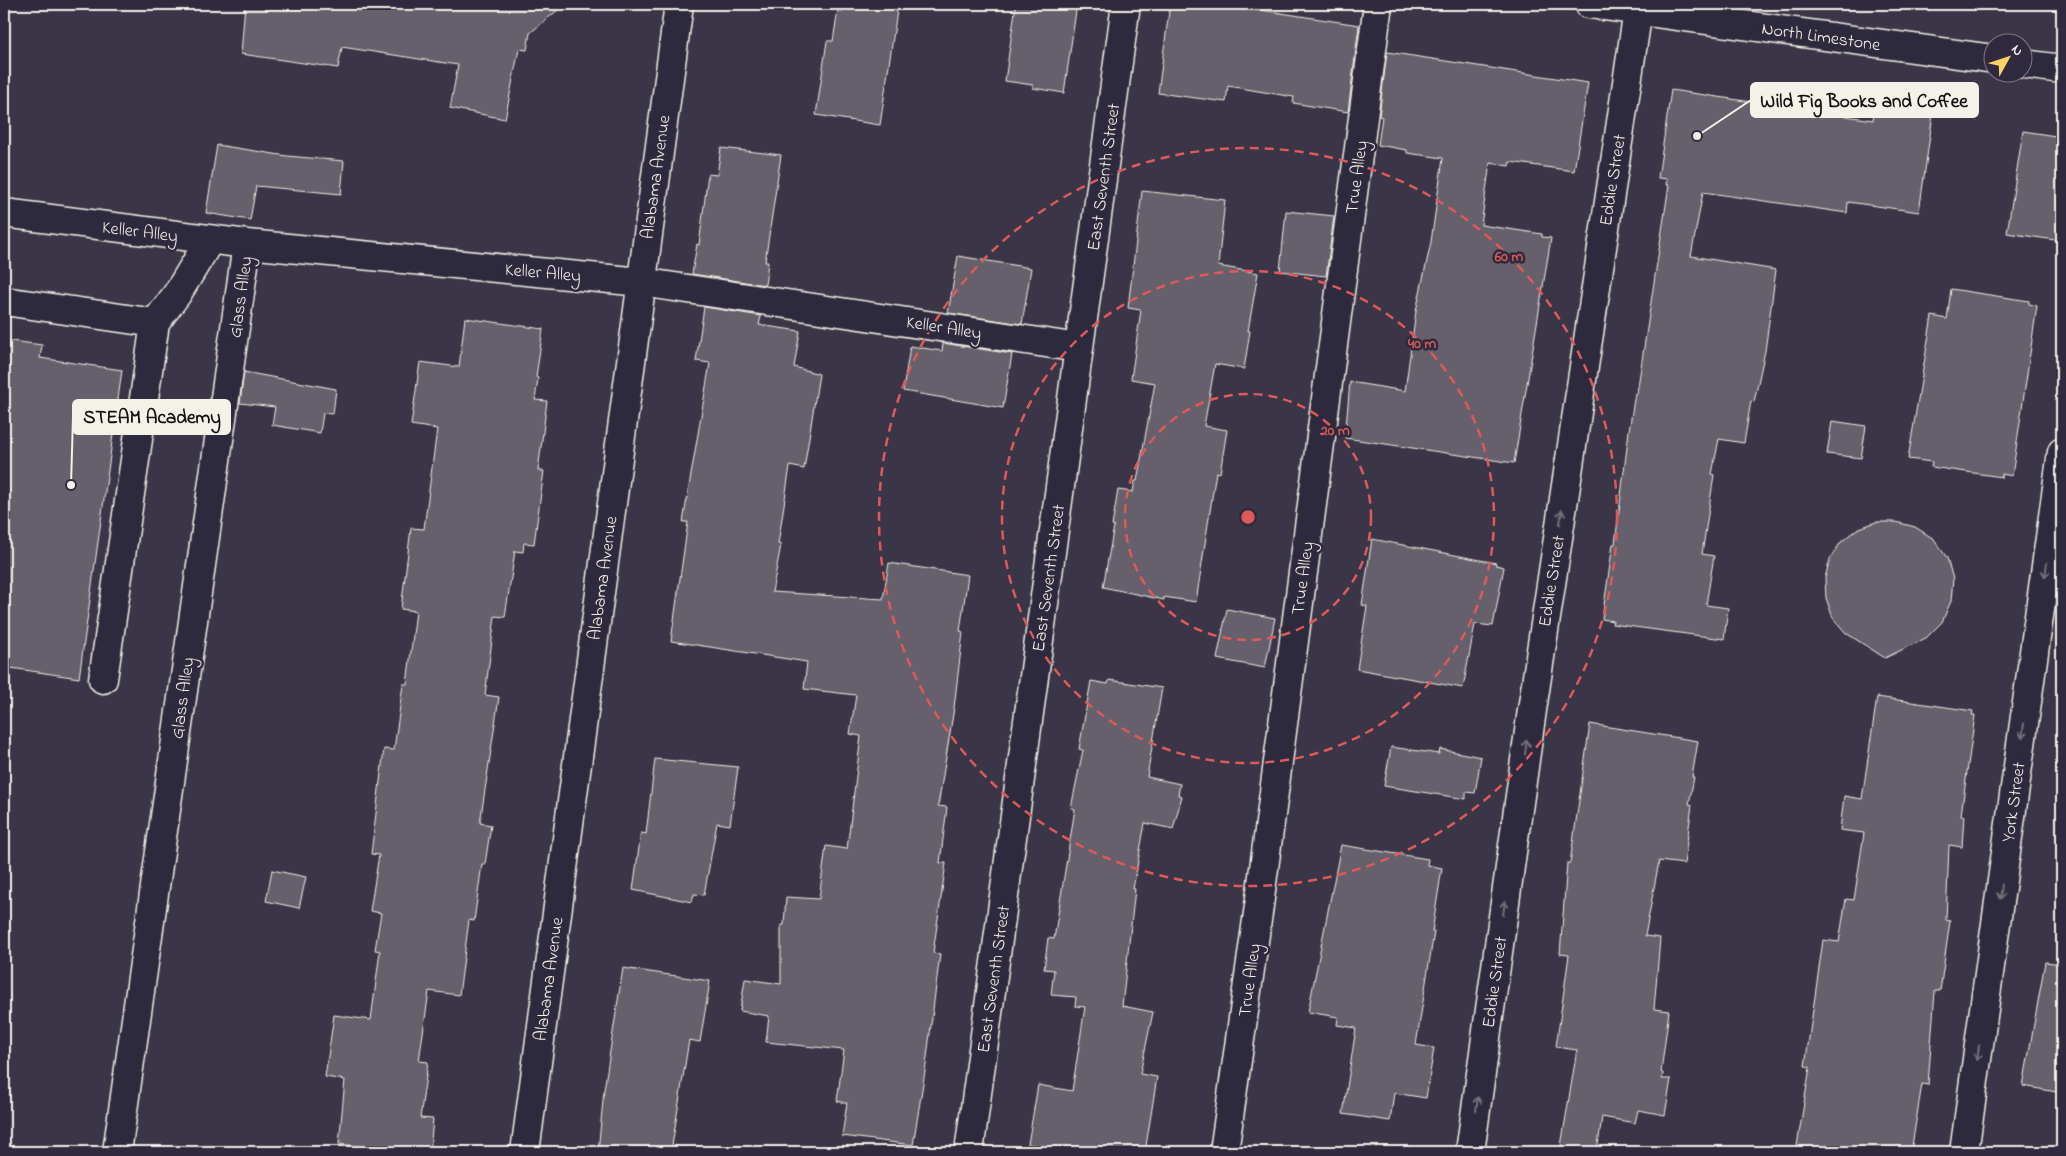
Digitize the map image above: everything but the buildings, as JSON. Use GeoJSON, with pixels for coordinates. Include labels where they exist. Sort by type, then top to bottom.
{"type":"FeatureCollection","features":[{"type":"Feature","properties":{"kind":"street","name":"Alabama Avenue"},"geometry":{"type":"LineString","coordinates":[[525,1152],[679,4]]}},
{"type":"Feature","properties":{"kind":"street","name":"East Seventh Street"},"geometry":{"type":"LineString","coordinates":[[969,1152],[1126,4]]}},
{"type":"Feature","properties":{"kind":"street","name":"True Alley"},"geometry":{"type":"LineString","coordinates":[[1224,1152],[1259,906],[1378,4]]}},
{"type":"Feature","properties":{"kind":"street","name":"North Limestone"},"geometry":{"type":"LineString","coordinates":[[1589,4],[1984,59]]}},
{"type":"Feature","properties":{"kind":"street","name":"Eddie Street"},"geometry":{"type":"LineString","coordinates":[[1470,1152],[1532,710],[1638,10]]}},
{"type":"Feature","properties":{"kind":"street"},"geometry":{"type":"LineString","coordinates":[[2034,65],[2062,69]]}},
{"type":"Feature","properties":{"kind":"street","name":"Keller Alley"},"geometry":{"type":"LineString","coordinates":[[4,213],[210,240],[641,282],[1080,348]]}},
{"type":"Feature","properties":{"kind":"street"},"geometry":{"type":"LineString","coordinates":[[103,679],[155,323],[177,294],[210,240]]}},
{"type":"Feature","properties":{"kind":"street","name":"Glass Alley"},"geometry":{"type":"LineString","coordinates":[[117,1152],[247,244]]}},
{"type":"Feature","properties":{"kind":"street"},"geometry":{"type":"LineString","coordinates":[[4,301],[155,323]]}},
{"type":"Feature","properties":{"kind":"street","name":"York Street"},"geometry":{"type":"LineString","coordinates":[[1964,1152],[2062,452]]}},
{"type":"Feature","properties":{"kind":"place","name":"Wild Fig Books and Coffee"},"geometry":{"type":"Point","coordinates":[1697,136]}},
{"type":"Feature","properties":{"kind":"place","name":"STEAM Academy"},"geometry":{"type":"Point","coordinates":[71,485]}}]}
